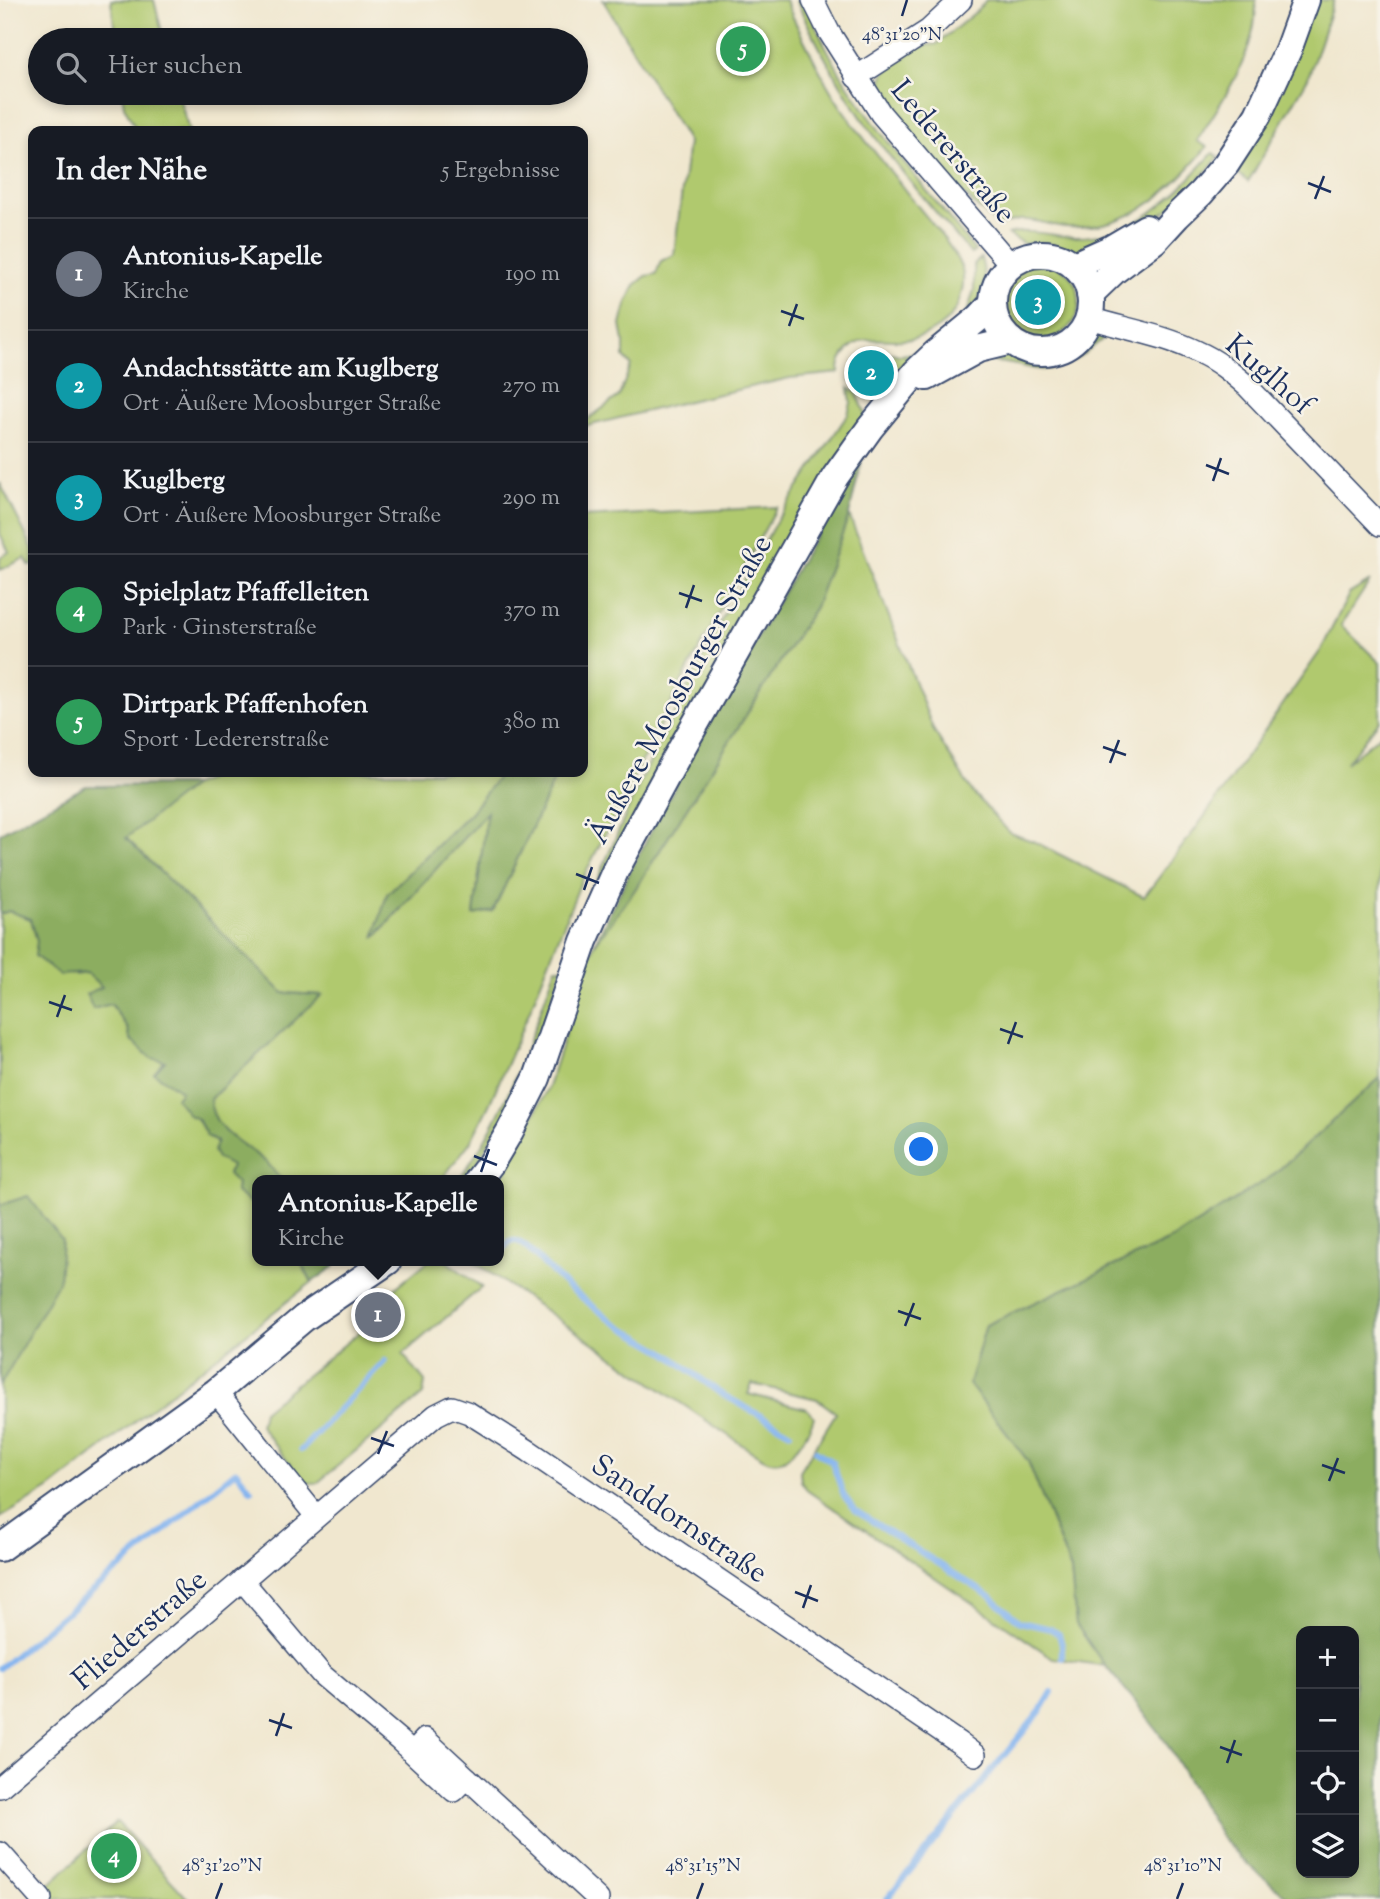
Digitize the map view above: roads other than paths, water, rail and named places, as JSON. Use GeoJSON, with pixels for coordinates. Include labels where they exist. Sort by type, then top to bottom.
{"type":"FeatureCollection","features":[{"type":"Feature","properties":{"kind":"street","name":"Ledererstraße"},"geometry":{"type":"LineString","coordinates":[[813,0],[829,32],[881,114],[1011,265]]}},
{"type":"Feature","properties":{"kind":"street"},"geometry":{"type":"LineString","coordinates":[[856,77],[929,30],[961,0]]}},
{"type":"Feature","properties":{"kind":"street"},"geometry":{"type":"LineString","coordinates":[[993,303],[1001,330],[1022,348],[1049,352],[1074,340],[1083,330],[1090,306],[1115,270],[1155,240],[1226,164],[1258,115],[1288,50],[1306,0]]}},
{"type":"Feature","properties":{"kind":"street"},"geometry":{"type":"LineString","coordinates":[[1074,265],[1156,223],[1177,216]]}},
{"type":"Feature","properties":{"kind":"street"},"geometry":{"type":"LineString","coordinates":[[1011,265],[1025,257],[1042,254],[1059,257],[1074,265],[1084,278],[1090,306]]}},
{"type":"Feature","properties":{"kind":"street","name":"Äußere Moosburger Straße"},"geometry":{"type":"LineString","coordinates":[[482,1175],[510,1132],[537,1078],[584,941],[616,869],[835,477],[870,428],[916,372],[993,303],[997,283],[1011,265]]}},
{"type":"Feature","properties":{"kind":"street","name":"Kuglhof"},"geometry":{"type":"LineString","coordinates":[[1090,306],[1189,347],[1229,370],[1380,525]]}},
{"type":"Feature","properties":{"kind":"street","name":"Äußere Moosburger Straße"},"geometry":{"type":"LineString","coordinates":[[895,397],[978,349],[1011,341]]}},
{"type":"Feature","properties":{"kind":"street"},"geometry":{"type":"LineString","coordinates":[[0,1548],[216,1392],[304,1318],[381,1266]]}},
{"type":"Feature","properties":{"kind":"street"},"geometry":{"type":"LineString","coordinates":[[216,1392],[315,1332],[390,1266]]}},
{"type":"Feature","properties":{"kind":"street"},"geometry":{"type":"LineString","coordinates":[[216,1392],[316,1516]]}},
{"type":"Feature","properties":{"kind":"street","name":"Fliederstraße"},"geometry":{"type":"LineString","coordinates":[[0,1787],[436,1415],[452,1407]]}},
{"type":"Feature","properties":{"kind":"street","name":"Sanddornstraße"},"geometry":{"type":"LineString","coordinates":[[452,1407],[469,1413],[529,1451],[975,1755]]}},
{"type":"Feature","properties":{"kind":"street"},"geometry":{"type":"LineString","coordinates":[[242,1580],[322,1675],[413,1752],[425,1738],[598,1899]]}},
{"type":"Feature","properties":{"kind":"street"},"geometry":{"type":"LineString","coordinates":[[0,1853],[41,1899]]}},
{"type":"Feature","properties":{"kind":"waterway"},"geometry":{"type":"LineString","coordinates":[[504,1248],[510,1241],[524,1245],[563,1283],[612,1321],[665,1352],[720,1393],[790,1432]]}},
{"type":"Feature","properties":{"kind":"waterway"},"geometry":{"type":"LineString","coordinates":[[301,1450],[385,1361]]}},
{"type":"Feature","properties":{"kind":"waterway"},"geometry":{"type":"LineString","coordinates":[[816,1451],[832,1462],[844,1496],[856,1511],[991,1597],[1020,1622],[1051,1629],[1059,1634],[1062,1658]]}},
{"type":"Feature","properties":{"kind":"waterway"},"geometry":{"type":"LineString","coordinates":[[0,1668],[236,1471],[251,1490]]}},
{"type":"Feature","properties":{"kind":"waterway"},"geometry":{"type":"LineString","coordinates":[[887,1899],[1042,1709],[1052,1692]]}},
{"type":"Feature","properties":{"kind":"place","name":"Dirtpark Pfaffenhofen"},"geometry":{"type":"Point","coordinates":[743,49]}},
{"type":"Feature","properties":{"kind":"place","name":"Kuglberg"},"geometry":{"type":"Point","coordinates":[1038,302]}},
{"type":"Feature","properties":{"kind":"place","name":"Andachtsstätte am Kuglberg"},"geometry":{"type":"Point","coordinates":[871,373]}},
{"type":"Feature","properties":{"kind":"place","name":"Antonius-Kapelle"},"geometry":{"type":"Point","coordinates":[378,1315]}},
{"type":"Feature","properties":{"kind":"place","name":"Spielplatz Pfaffelleiten"},"geometry":{"type":"Point","coordinates":[114,1856]}}]}
